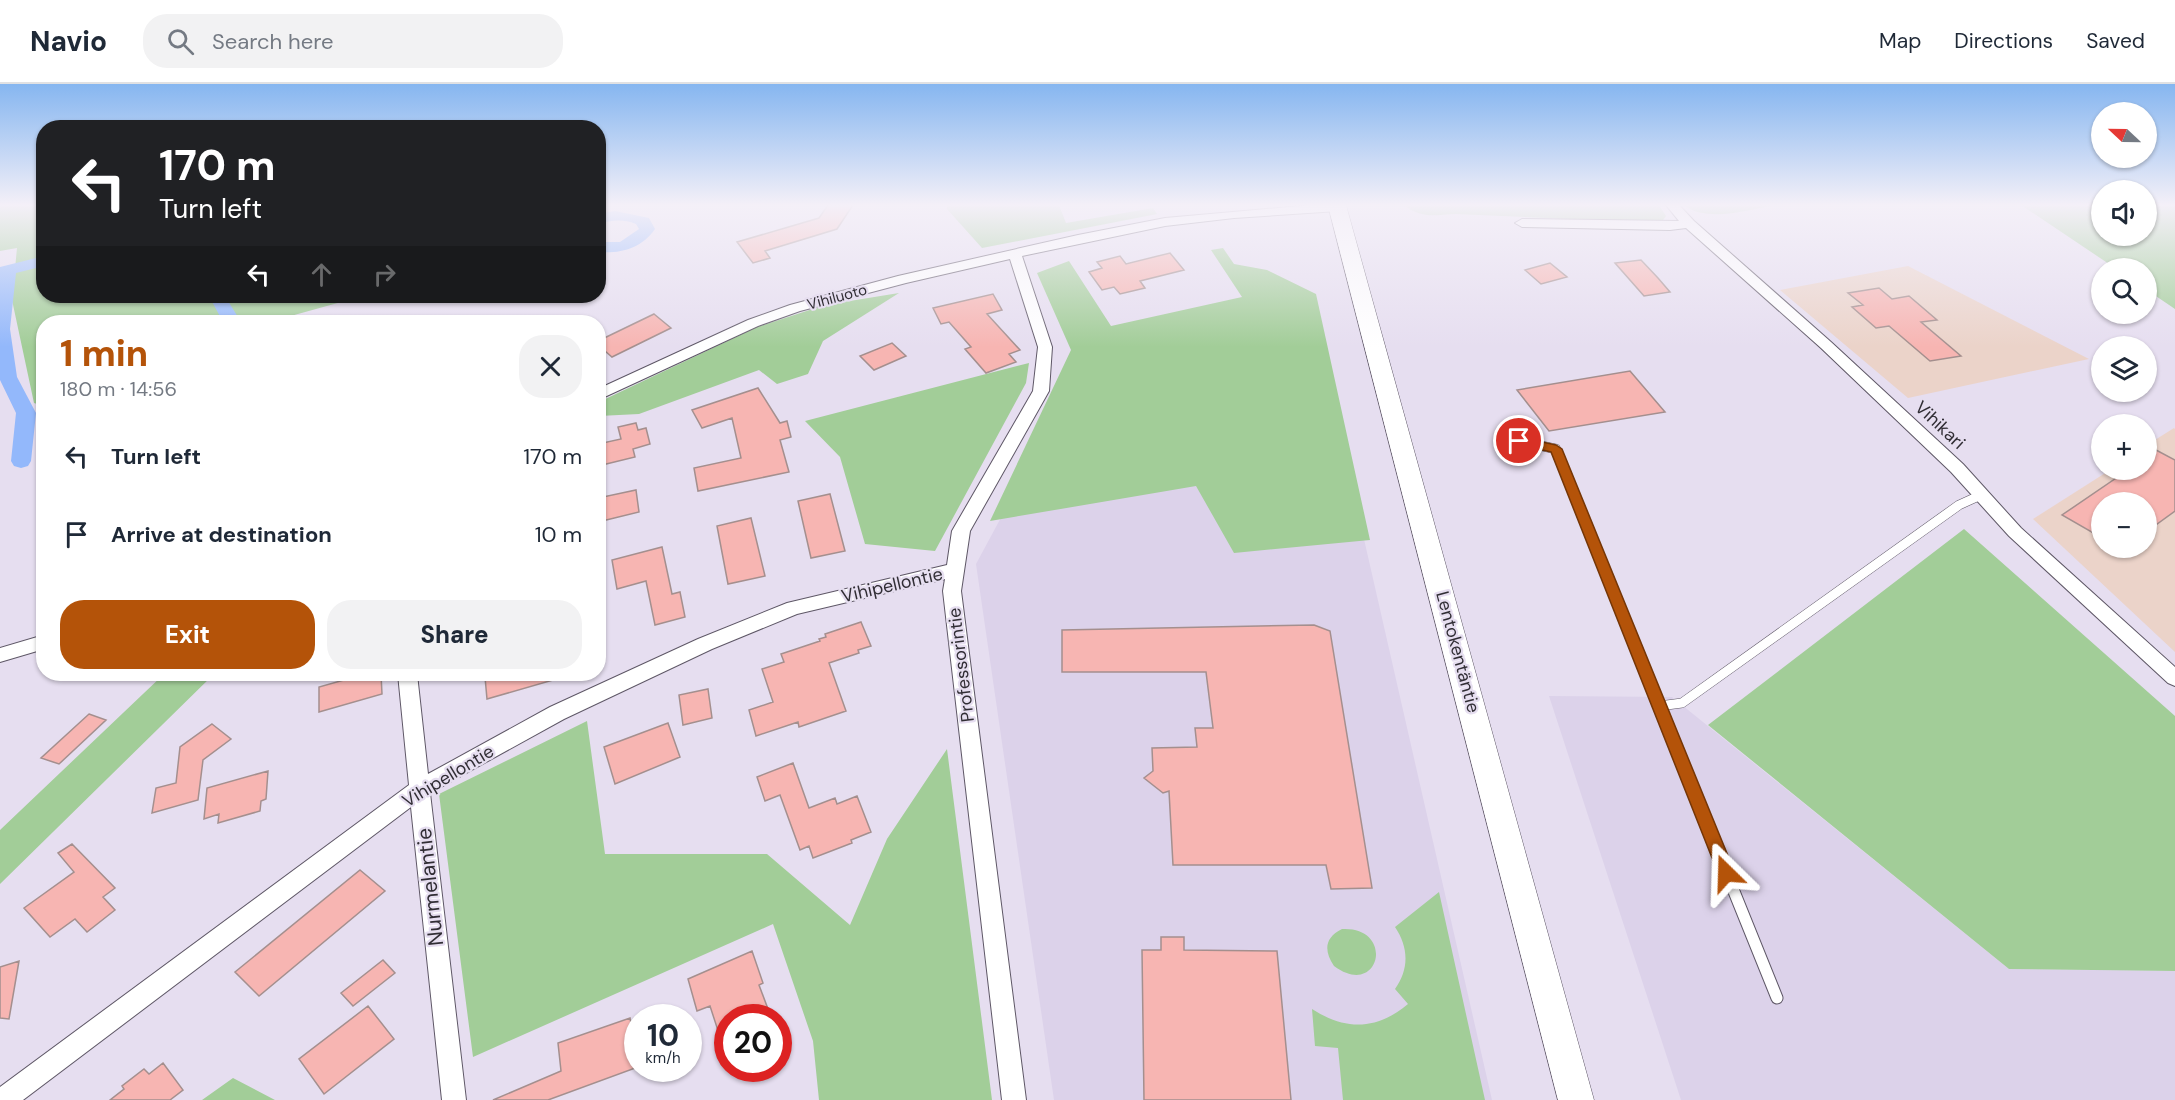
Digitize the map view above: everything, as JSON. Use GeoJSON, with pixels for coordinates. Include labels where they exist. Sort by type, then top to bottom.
{"type":"FeatureCollection","features":[{"type":"Feature","properties":{"kind":"main road","name":"Lentokentäntie"},"geometry":{"type":"LineString","coordinates":[[1350,252],[1576,1100]]}},
{"type":"Feature","properties":{"kind":"street","name":"Vihiluoto"},"geometry":{"type":"LineString","coordinates":[[606,391],[753,322],[795,308],[959,265],[1021,252]]}},
{"type":"Feature","properties":{"kind":"street","name":"Vihikari"},"geometry":{"type":"LineString","coordinates":[[1721,252],[1834,353],[1957,468],[2015,532],[2175,678]]}},
{"type":"Feature","properties":{"kind":"street","name":"Professorintie"},"geometry":{"type":"LineString","coordinates":[[1014,1100],[952,591],[961,531],[1041,391],[1045,347],[1015,254]]}},
{"type":"Feature","properties":{"kind":"street","name":"Vihipellontie"},"geometry":{"type":"LineString","coordinates":[[3,1100],[420,789],[558,713],[716,639],[793,608],[955,570]]}},
{"type":"Feature","properties":{"kind":"street"},"geometry":{"type":"LineString","coordinates":[[0,655],[36,644]]}},
{"type":"Feature","properties":{"kind":"street","name":"Nurmelantie"},"geometry":{"type":"LineString","coordinates":[[408,681],[454,1100]]}},
{"type":"Feature","properties":{"kind":"lane"},"geometry":{"type":"LineString","coordinates":[[1519,441],[1556,449],[1777,998]]}},
{"type":"Feature","properties":{"kind":"lane"},"geometry":{"type":"LineString","coordinates":[[1659,706],[1682,704],[1959,505],[1981,495]]}},
{"type":"Feature","properties":{"kind":"shaded area"},"geometry":{"type":"Polygon","coordinates":[[[1908,266],[2089,359],[1908,398],[1780,290],[1908,266]]]}},
{"type":"Feature","properties":{"kind":"shaded area"},"geometry":{"type":"Polygon","coordinates":[[[2174,428],[2175,652],[2033,519],[2094,480],[2157,480],[2157,439],[2174,428]]]}},
{"type":"Feature","properties":{"kind":"shaded area"},"geometry":{"type":"Polygon","coordinates":[[[1180,444],[1361,526],[1492,1100],[1054,1100],[976,564],[1018,486],[1180,444]]]}},
{"type":"Feature","properties":{"kind":"shaded area"},"geometry":{"type":"Polygon","coordinates":[[[1549,696],[1672,697],[2009,969],[2175,971],[2175,1100],[1681,1100],[1549,696]]]}},
{"type":"Feature","properties":{"kind":"green space"},"geometry":{"type":"Polygon","coordinates":[[[17,252],[36,252],[36,303],[338,303],[294,315],[36,315],[36,404],[12,300],[17,252]]]}},
{"type":"Feature","properties":{"kind":"green space"},"geometry":{"type":"Polygon","coordinates":[[[1213,252],[1226,252],[1234,264],[1267,270],[1316,294],[1370,540],[1234,553],[1196,486],[990,521],[1071,350],[1037,273],[1069,261],[1111,326],[1242,297],[1213,252]]]}},
{"type":"Feature","properties":{"kind":"green space"},"geometry":{"type":"Polygon","coordinates":[[[2092,252],[2175,252],[2175,309],[2157,297],[2157,258],[2100,258],[2092,252]]]}},
{"type":"Feature","properties":{"kind":"green space"},"geometry":{"type":"Polygon","coordinates":[[[899,293],[823,341],[808,374],[777,384],[759,370],[639,414],[606,416],[606,399],[757,327],[825,305],[899,293]]]}},
{"type":"Feature","properties":{"kind":"green space"},"geometry":{"type":"Polygon","coordinates":[[[1029,363],[1026,383],[935,551],[865,544],[840,457],[805,421],[1029,363]]]}},
{"type":"Feature","properties":{"kind":"green space"},"geometry":{"type":"Polygon","coordinates":[[[1964,529],[2175,716],[2175,971],[2009,969],[1708,725],[1964,529]]]}},
{"type":"Feature","properties":{"kind":"green space"},"geometry":{"type":"Polygon","coordinates":[[[157,681],[207,681],[0,884],[0,830],[157,681]]]}},
{"type":"Feature","properties":{"kind":"green space"},"geometry":{"type":"Polygon","coordinates":[[[587,721],[605,854],[767,854],[850,925],[887,839],[947,749],[992,1100],[819,1100],[813,1041],[773,924],[473,1057],[439,794],[587,721]]]}},
{"type":"Feature","properties":{"kind":"green space"},"geometry":{"type":"Polygon","coordinates":[[[1439,892],[1485,1100],[1343,1100],[1338,1048],[1315,1046],[1312,1009],[1337,1021],[1361,1024],[1385,1019],[1408,1004],[1395,989],[1403,974],[1406,958],[1403,943],[1395,927],[1439,892]]]}},
{"type":"Feature","properties":{"kind":"green space"},"geometry":{"type":"Polygon","coordinates":[[[1342,929],[1359,931],[1370,938],[1375,948],[1375,959],[1371,968],[1362,974],[1350,974],[1334,966],[1328,955],[1329,941],[1342,929]]]}},
{"type":"Feature","properties":{"kind":"green space"},"geometry":{"type":"Polygon","coordinates":[[[233,1078],[275,1100],[202,1100],[233,1078]]]}},
{"type":"Feature","properties":{"kind":"building"},"geometry":{"type":"Polygon","coordinates":[[[745,252],[766,252],[770,258],[753,263],[745,252]]]}},
{"type":"Feature","properties":{"kind":"building"},"geometry":{"type":"Polygon","coordinates":[[[1170,253],[1184,270],[1140,281],[1145,288],[1120,294],[1114,287],[1102,290],[1089,272],[1102,268],[1097,262],[1120,256],[1126,264],[1170,253]]]}},
{"type":"Feature","properties":{"kind":"building"},"geometry":{"type":"Polygon","coordinates":[[[1641,260],[1670,292],[1644,296],[1615,263],[1641,260]]]}},
{"type":"Feature","properties":{"kind":"building"},"geometry":{"type":"Polygon","coordinates":[[[1550,263],[1567,277],[1541,284],[1525,270],[1550,263]]]}},
{"type":"Feature","properties":{"kind":"building"},"geometry":{"type":"Polygon","coordinates":[[[1879,288],[1892,299],[1909,296],[1937,320],[1921,322],[1961,356],[1930,361],[1889,326],[1876,328],[1852,307],[1863,305],[1848,293],[1879,288]]]}},
{"type":"Feature","properties":{"kind":"building"},"geometry":{"type":"Polygon","coordinates":[[[993,294],[1002,310],[987,314],[1020,350],[1009,354],[1016,362],[986,373],[965,349],[971,347],[949,322],[941,324],[933,308],[993,294]]]}},
{"type":"Feature","properties":{"kind":"building"},"geometry":{"type":"Polygon","coordinates":[[[654,314],[671,328],[612,357],[606,352],[606,337],[654,314]]]}},
{"type":"Feature","properties":{"kind":"building"},"geometry":{"type":"Polygon","coordinates":[[[892,343],[906,356],[874,370],[860,356],[892,343]]]}},
{"type":"Feature","properties":{"kind":"building"},"geometry":{"type":"Polygon","coordinates":[[[1630,371],[1665,412],[1549,431],[1517,390],[1630,371]]]}},
{"type":"Feature","properties":{"kind":"building"},"geometry":{"type":"Polygon","coordinates":[[[758,388],[780,423],[787,421],[791,437],[780,440],[789,472],[698,491],[694,468],[741,458],[732,418],[702,428],[692,410],[758,388]]]}},
{"type":"Feature","properties":{"kind":"building"},"geometry":{"type":"Polygon","coordinates":[[[636,423],[638,430],[646,428],[650,444],[633,449],[635,457],[606,464],[606,442],[621,439],[618,427],[636,423]]]}},
{"type":"Feature","properties":{"kind":"building"},"geometry":{"type":"Polygon","coordinates":[[[2157,451],[2175,460],[2175,511],[2157,524],[2157,492],[2096,492],[2113,480],[2157,480],[2157,451]]]}},
{"type":"Feature","properties":{"kind":"building"},"geometry":{"type":"Polygon","coordinates":[[[636,490],[639,512],[606,520],[606,496],[636,490]]]}},
{"type":"Feature","properties":{"kind":"building"},"geometry":{"type":"Polygon","coordinates":[[[830,494],[845,551],[811,558],[798,501],[830,494]]]}},
{"type":"Feature","properties":{"kind":"building"},"geometry":{"type":"Polygon","coordinates":[[[2091,495],[2091,532],[2062,515],[2091,495]]]}},
{"type":"Feature","properties":{"kind":"building"},"geometry":{"type":"Polygon","coordinates":[[[751,518],[765,576],[728,584],[717,526],[751,518]]]}},
{"type":"Feature","properties":{"kind":"building"},"geometry":{"type":"Polygon","coordinates":[[[662,547],[672,594],[680,592],[685,617],[655,625],[646,581],[617,589],[612,560],[662,547]]]}},
{"type":"Feature","properties":{"kind":"building"},"geometry":{"type":"Polygon","coordinates":[[[861,622],[871,646],[858,650],[859,653],[829,663],[846,711],[799,727],[798,722],[756,736],[749,710],[773,702],[762,669],[784,662],[781,654],[820,641],[819,639],[826,637],[825,634],[861,622]]]}},
{"type":"Feature","properties":{"kind":"building"},"geometry":{"type":"Polygon","coordinates":[[[1314,625],[1330,631],[1372,888],[1331,889],[1326,865],[1173,865],[1169,791],[1163,793],[1144,778],[1153,771],[1152,748],[1197,747],[1195,728],[1213,728],[1206,672],[1062,672],[1062,630],[1314,625]]]}},
{"type":"Feature","properties":{"kind":"building"},"geometry":{"type":"Polygon","coordinates":[[[340,681],[381,681],[382,694],[319,712],[319,687],[340,681]]]}},
{"type":"Feature","properties":{"kind":"building"},"geometry":{"type":"Polygon","coordinates":[[[485,681],[550,681],[487,699],[485,681]]]}},
{"type":"Feature","properties":{"kind":"building"},"geometry":{"type":"Polygon","coordinates":[[[708,689],[712,718],[683,725],[679,695],[708,689]]]}},
{"type":"Feature","properties":{"kind":"building"},"geometry":{"type":"Polygon","coordinates":[[[89,714],[106,720],[59,764],[41,758],[89,714]]]}},
{"type":"Feature","properties":{"kind":"building"},"geometry":{"type":"Polygon","coordinates":[[[668,723],[680,757],[615,784],[604,747],[668,723]]]}},
{"type":"Feature","properties":{"kind":"building"},"geometry":{"type":"Polygon","coordinates":[[[212,724],[231,739],[203,760],[198,800],[152,813],[156,788],[176,783],[180,747],[212,724]]]}},
{"type":"Feature","properties":{"kind":"building"},"geometry":{"type":"Polygon","coordinates":[[[793,763],[809,808],[835,798],[837,804],[857,796],[871,832],[851,840],[852,843],[813,858],[809,846],[800,850],[780,795],[765,801],[757,777],[793,763]]]}},
{"type":"Feature","properties":{"kind":"building"},"geometry":{"type":"Polygon","coordinates":[[[268,771],[266,799],[261,801],[260,811],[218,823],[219,814],[204,819],[207,788],[268,771]]]}},
{"type":"Feature","properties":{"kind":"building"},"geometry":{"type":"Polygon","coordinates":[[[72,844],[115,888],[103,897],[115,910],[87,932],[75,919],[50,937],[24,908],[74,872],[58,853],[72,844]]]}},
{"type":"Feature","properties":{"kind":"building"},"geometry":{"type":"Polygon","coordinates":[[[360,870],[385,891],[259,996],[235,972],[360,870]]]}},
{"type":"Feature","properties":{"kind":"building"},"geometry":{"type":"Polygon","coordinates":[[[1161,937],[1184,937],[1184,950],[1277,951],[1291,1100],[1144,1100],[1142,950],[1161,950],[1161,937]]]}},
{"type":"Feature","properties":{"kind":"building"},"geometry":{"type":"Polygon","coordinates":[[[752,951],[763,983],[759,985],[766,1004],[714,1004],[714,1018],[710,1006],[702,1009],[702,1004],[695,1004],[688,979],[752,951]]]}},
{"type":"Feature","properties":{"kind":"building"},"geometry":{"type":"Polygon","coordinates":[[[383,960],[395,973],[353,1006],[341,993],[383,960]]]}},
{"type":"Feature","properties":{"kind":"building"},"geometry":{"type":"Polygon","coordinates":[[[19,961],[9,1019],[0,1018],[0,967],[19,961]]]}},
{"type":"Feature","properties":{"kind":"building"},"geometry":{"type":"Polygon","coordinates":[[[368,1006],[394,1039],[324,1094],[299,1059],[368,1006]]]}},
{"type":"Feature","properties":{"kind":"building"},"geometry":{"type":"Polygon","coordinates":[[[624,1020],[624,1072],[548,1100],[493,1100],[561,1071],[558,1043],[624,1020]]]}},
{"type":"Feature","properties":{"kind":"building"},"geometry":{"type":"Polygon","coordinates":[[[163,1063],[183,1090],[170,1100],[110,1100],[124,1089],[122,1086],[144,1069],[149,1074],[163,1063]]]}},
{"type":"Feature","properties":{"kind":"waterway"},"geometry":{"type":"LineString","coordinates":[[8,270],[36,263]]}},
{"type":"Feature","properties":{"kind":"waterway"},"geometry":{"type":"LineString","coordinates":[[0,272],[8,270]]}},
{"type":"Feature","properties":{"kind":"waterway"},"geometry":{"type":"LineString","coordinates":[[8,270],[1,329],[8,377],[26,413],[21,461]]}},
{"type":"Feature","properties":{"kind":"waterway"},"geometry":{"type":"LineString","coordinates":[[221,303],[228,315]]}},
{"type":"Feature","properties":{"kind":"route"},"geometry":{"type":"LineString","coordinates":[[1519,441],[1556,449],[1726,873]]}}]}
